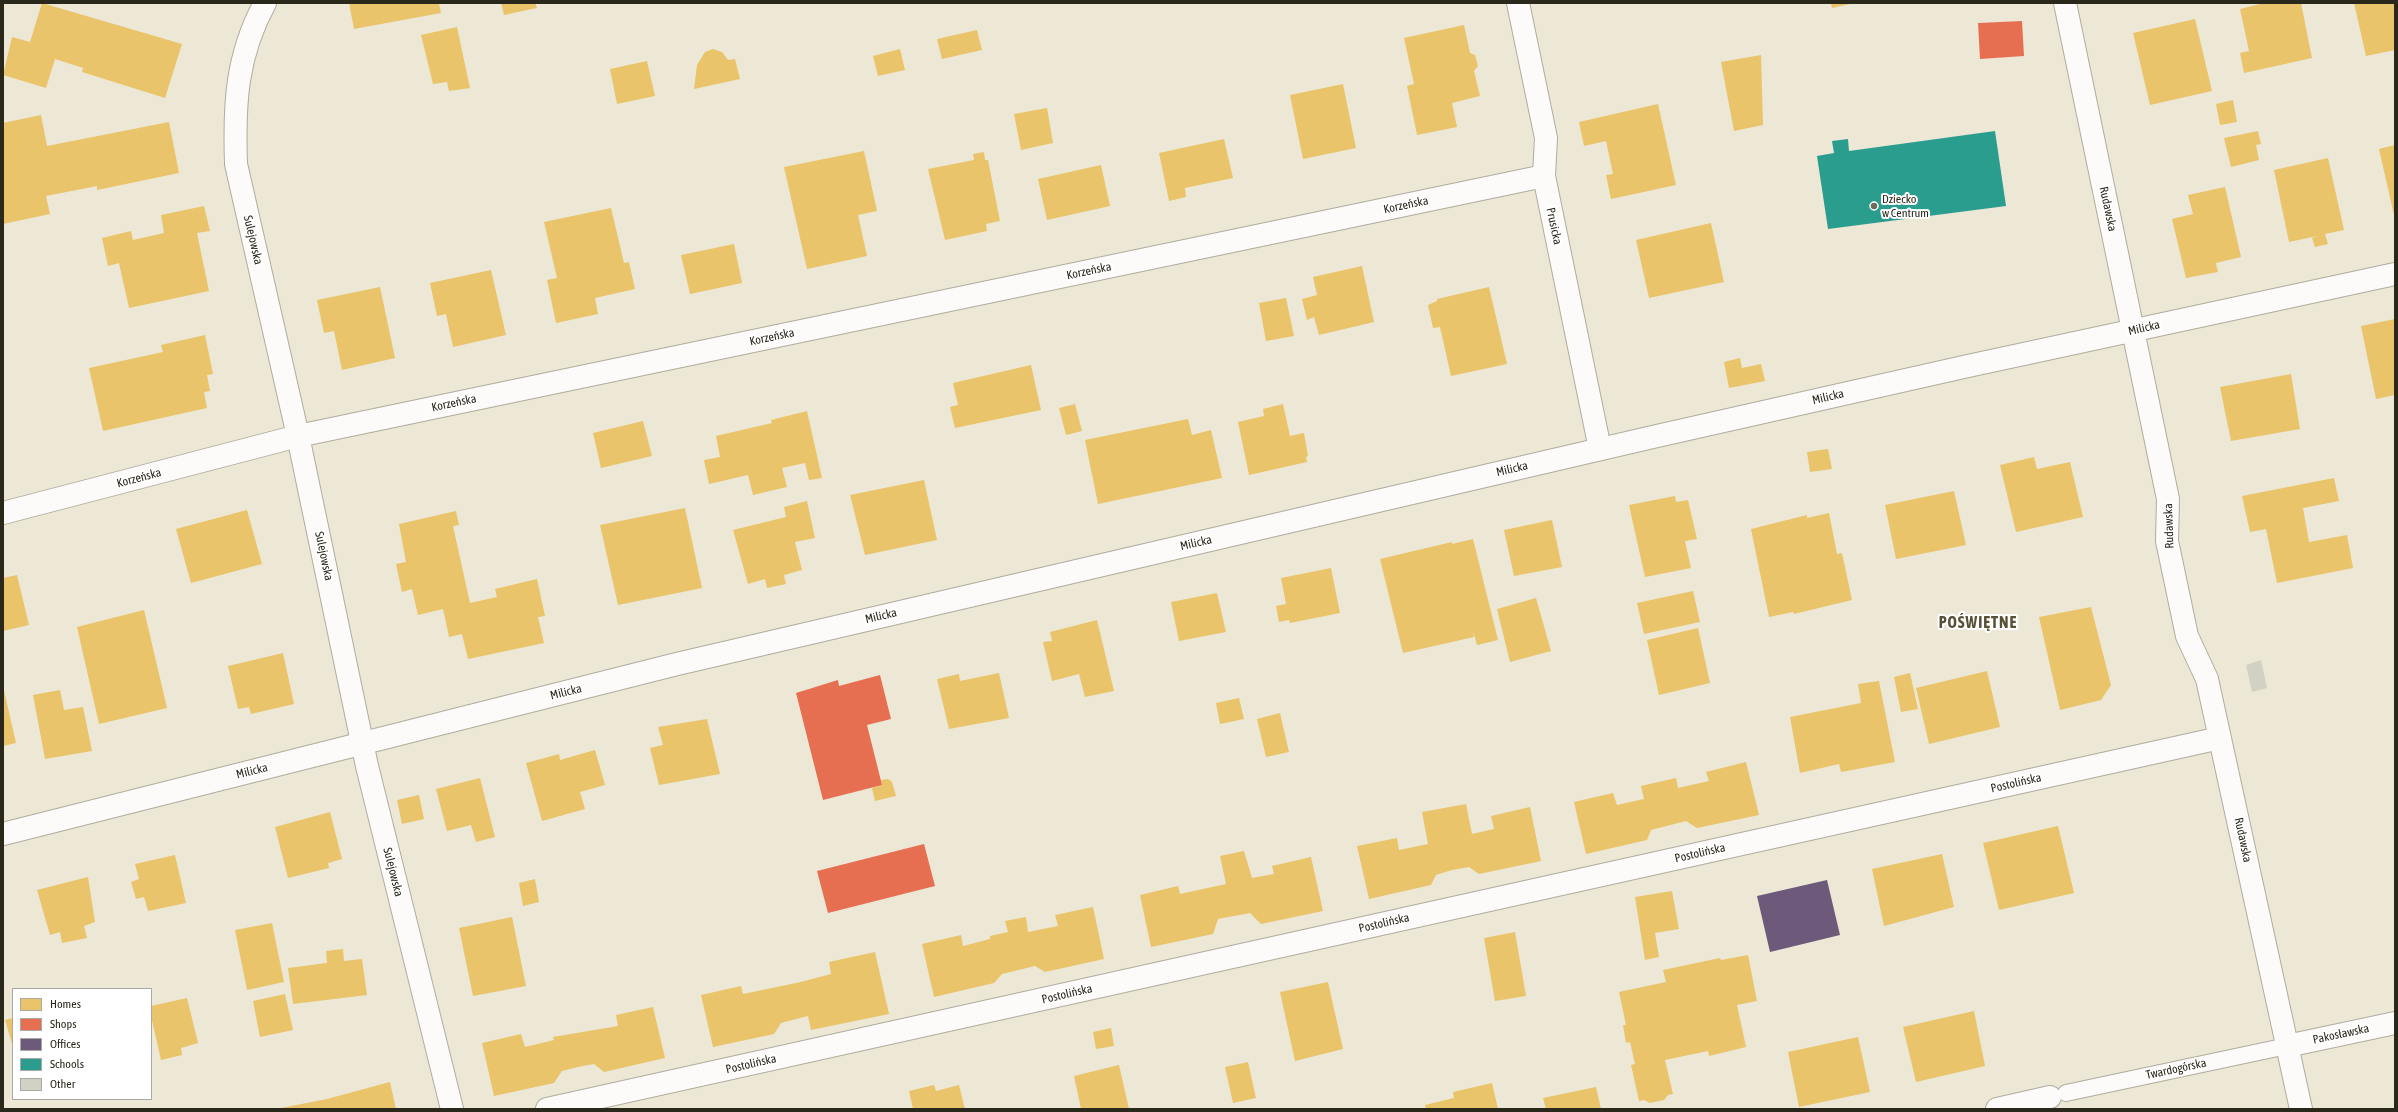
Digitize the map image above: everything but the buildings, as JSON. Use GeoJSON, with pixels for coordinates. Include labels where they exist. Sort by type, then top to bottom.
{"type":"FeatureCollection","features":[{"type":"Feature","properties":{"kind":"street","name":"Sulejowska"},"geometry":{"type":"LineString","coordinates":[[265,3],[251,29],[239,78],[234,120],[236,164],[298,436],[363,744],[452,1109]]}},
{"type":"Feature","properties":{"kind":"street","name":"Prusicka"},"geometry":{"type":"LineString","coordinates":[[1518,3],[1546,138],[1544,176],[1600,449]]}},
{"type":"Feature","properties":{"kind":"street","name":"Rudawska"},"geometry":{"type":"LineString","coordinates":[[2065,3],[2168,499],[2167,541],[2187,636],[2207,679],[2301,1109]]}},
{"type":"Feature","properties":{"kind":"street","name":"Korzeńska"},"geometry":{"type":"LineString","coordinates":[[3,513],[298,436],[1544,176]]}},
{"type":"Feature","properties":{"kind":"street","name":"Milicka"},"geometry":{"type":"LineString","coordinates":[[3,834],[677,664],[1600,449],[2134,330],[2395,274]]}},
{"type":"Feature","properties":{"kind":"street","name":"Postolińska"},"geometry":{"type":"LineString","coordinates":[[547,1109],[2220,738]]}},
{"type":"Feature","properties":{"kind":"street","name":"Pakosławska"},"geometry":{"type":"LineString","coordinates":[[2287,1046],[2395,1023]]}},
{"type":"Feature","properties":{"kind":"street","name":"Twardogórska"},"geometry":{"type":"LineString","coordinates":[[1997,1109],[2058,1095]]}},
{"type":"Feature","properties":{"kind":"lane","name":"Twardogórska"},"geometry":{"type":"LineString","coordinates":[[2058,1095],[2287,1046]]}},
{"type":"Feature","properties":{"kind":"place","name":"Dziecko w Centrum"},"geometry":{"type":"Point","coordinates":[1874,206]}},
{"type":"Feature","properties":{"kind":"district","name":"POŚWIĘTNE"},"geometry":{"type":"Point","coordinates":[1978,623]}}]}
